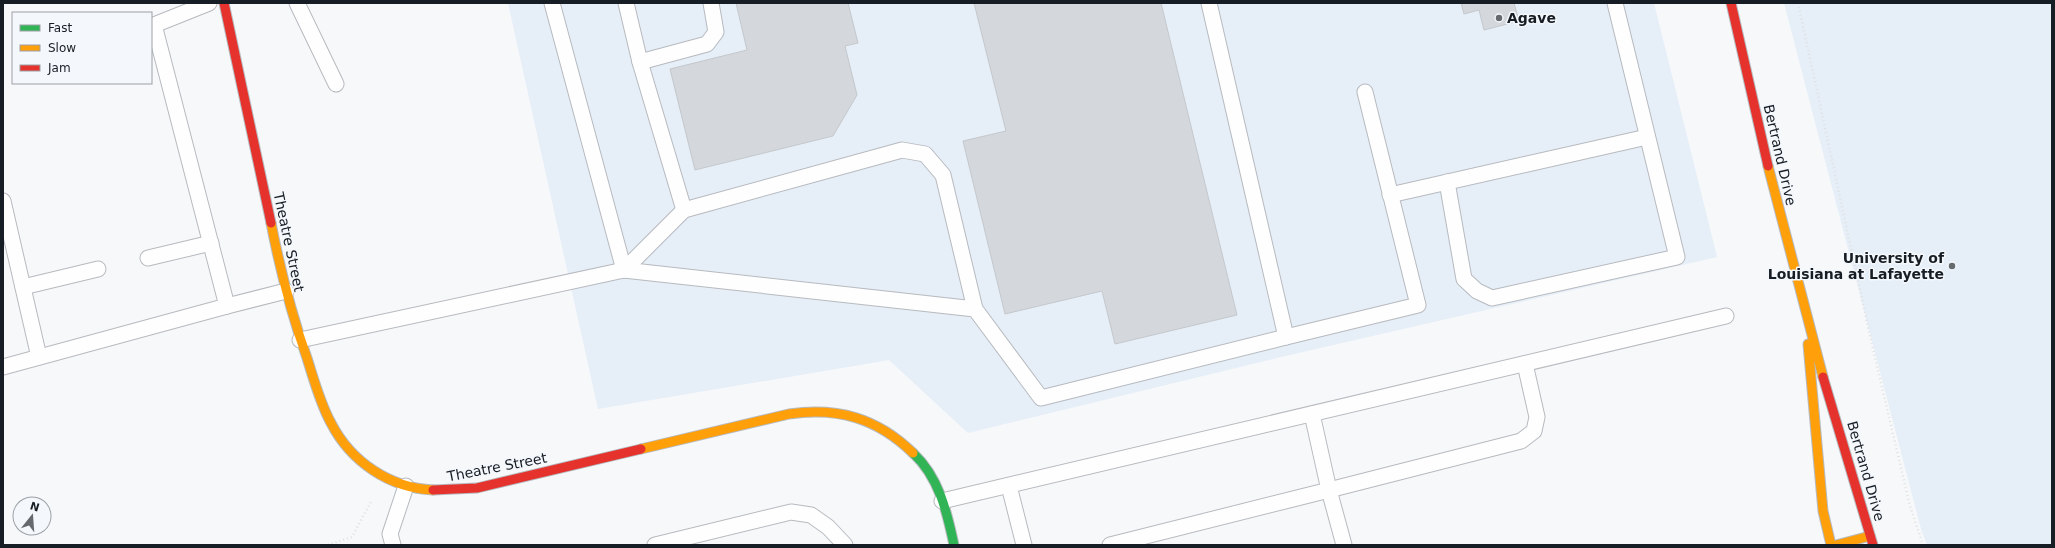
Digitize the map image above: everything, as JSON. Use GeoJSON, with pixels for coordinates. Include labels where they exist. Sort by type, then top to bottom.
{"type":"FeatureCollection","features":[{"type":"Feature","properties":{"kind":"street","name":"Theatre Street"},"geometry":{"type":"LineString","coordinates":[[224,3],[286,291],[300,340],[325,414],[338,437],[352,454],[369,468],[384,477],[406,486],[442,492],[476,488],[789,414],[814,411],[842,413],[867,421],[888,431],[908,446],[925,466],[938,488],[954,545]]}},
{"type":"Feature","properties":{"kind":"street","name":"Bertrand Drive"},"geometry":{"type":"LineString","coordinates":[[1731,3],[1749,86],[1805,313],[1872,541]]}},
{"type":"Feature","properties":{"kind":"street","name":"Bertrand Drive"},"geometry":{"type":"LineString","coordinates":[[1805,313],[1823,511],[1831,545]]}},
{"type":"Feature","properties":{"kind":"street"},"geometry":{"type":"LineString","coordinates":[[1836,545],[1872,541]]}},
{"type":"Feature","properties":{"kind":"lane"},"geometry":{"type":"LineString","coordinates":[[209,3],[154,25],[227,306]]}},
{"type":"Feature","properties":{"kind":"lane"},"geometry":{"type":"LineString","coordinates":[[297,3],[336,84]]}},
{"type":"Feature","properties":{"kind":"lane"},"geometry":{"type":"LineString","coordinates":[[552,3],[624,270]]}},
{"type":"Feature","properties":{"kind":"lane"},"geometry":{"type":"LineString","coordinates":[[626,3],[640,62],[684,210]]}},
{"type":"Feature","properties":{"kind":"lane"},"geometry":{"type":"LineString","coordinates":[[640,62],[707,44],[716,32],[711,3]]}},
{"type":"Feature","properties":{"kind":"lane"},"geometry":{"type":"LineString","coordinates":[[1209,3],[1286,337]]}},
{"type":"Feature","properties":{"kind":"lane"},"geometry":{"type":"LineString","coordinates":[[1447,182],[1464,279],[1477,291],[1492,298],[1677,257],[1615,3]]}},
{"type":"Feature","properties":{"kind":"lane"},"geometry":{"type":"LineString","coordinates":[[624,270],[684,210],[902,150],[925,154],[943,175],[975,309],[1041,398],[1418,305],[1365,92]]}},
{"type":"Feature","properties":{"kind":"lane"},"geometry":{"type":"LineString","coordinates":[[1390,195],[1647,137]]}},
{"type":"Feature","properties":{"kind":"lane"},"geometry":{"type":"LineString","coordinates":[[3,201],[39,357]]}},
{"type":"Feature","properties":{"kind":"lane"},"geometry":{"type":"LineString","coordinates":[[148,258],[211,243]]}},
{"type":"Feature","properties":{"kind":"lane"},"geometry":{"type":"LineString","coordinates":[[23,287],[98,269]]}},
{"type":"Feature","properties":{"kind":"lane"},"geometry":{"type":"LineString","coordinates":[[300,340],[624,270],[975,309]]}},
{"type":"Feature","properties":{"kind":"lane"},"geometry":{"type":"LineString","coordinates":[[3,367],[286,291]]}},
{"type":"Feature","properties":{"kind":"lane"},"geometry":{"type":"LineString","coordinates":[[942,501],[1726,316]]}},
{"type":"Feature","properties":{"kind":"lane"},"geometry":{"type":"LineString","coordinates":[[1110,545],[1521,441],[1534,431],[1536,417],[1525,364]]}},
{"type":"Feature","properties":{"kind":"lane"},"geometry":{"type":"LineString","coordinates":[[1312,414],[1344,545]]}},
{"type":"Feature","properties":{"kind":"lane"},"geometry":{"type":"LineString","coordinates":[[392,545],[390,534],[406,486]]}},
{"type":"Feature","properties":{"kind":"lane"},"geometry":{"type":"LineString","coordinates":[[1009,486],[1024,545]]}},
{"type":"Feature","properties":{"kind":"lane"},"geometry":{"type":"LineString","coordinates":[[655,545],[791,512],[811,515],[828,527],[845,545]]}},
{"type":"Feature","properties":{"kind":"path"},"geometry":{"type":"LineString","coordinates":[[1798,3],[1871,343],[1910,506],[1923,545]]}},
{"type":"Feature","properties":{"kind":"path"},"geometry":{"type":"LineString","coordinates":[[328,545],[352,537],[384,477]]}},
{"type":"Feature","properties":{"kind":"shaded area"},"geometry":{"type":"Polygon","coordinates":[[[508,3],[1654,3],[1717,257],[1281,357],[968,433],[889,360],[598,409],[508,3]]]}},
{"type":"Feature","properties":{"kind":"shaded area","name":"University of Louisiana at Lafayette"},"geometry":{"type":"Polygon","coordinates":[[[1784,3],[2052,3],[2052,545],[1927,545],[1921,529],[1784,3]]]}},
{"type":"Feature","properties":{"kind":"building"},"geometry":{"type":"Polygon","coordinates":[[[736,3],[848,3],[858,43],[845,46],[857,95],[833,136],[695,170],[670,69],[747,50],[736,3]]]}},
{"type":"Feature","properties":{"kind":"building"},"geometry":{"type":"Polygon","coordinates":[[[974,3],[1161,3],[1237,315],[1115,344],[1102,291],[1005,314],[963,141],[1006,131],[974,3]]]}},
{"type":"Feature","properties":{"kind":"building","name":"Agave"},"geometry":{"type":"Polygon","coordinates":[[[1461,3],[1514,3],[1519,21],[1484,30],[1479,10],[1464,14],[1461,3]]]}},
{"type":"Feature","properties":{"kind":"traffic: fast"},"geometry":{"type":"LineString","coordinates":[[913,453],[922,462],[936,484],[945,508],[954,545]]}},
{"type":"Feature","properties":{"kind":"traffic: slow"},"geometry":{"type":"LineString","coordinates":[[1768,166],[1823,377]]}},
{"type":"Feature","properties":{"kind":"traffic: slow"},"geometry":{"type":"LineString","coordinates":[[271,223],[286,291],[301,341],[324,408],[339,437],[349,450],[361,461],[387,478],[417,488],[433,490]]}},
{"type":"Feature","properties":{"kind":"traffic: slow"},"geometry":{"type":"LineString","coordinates":[[1808,344],[1823,511],[1831,545]]}},
{"type":"Feature","properties":{"kind":"traffic: slow"},"geometry":{"type":"LineString","coordinates":[[641,449],[789,414],[824,412],[840,414],[871,423],[885,431],[913,453]]}},
{"type":"Feature","properties":{"kind":"traffic: slow"},"geometry":{"type":"LineString","coordinates":[[1836,545],[1870,536]]}},
{"type":"Feature","properties":{"kind":"traffic: jam"},"geometry":{"type":"LineString","coordinates":[[224,3],[271,223]]}},
{"type":"Feature","properties":{"kind":"traffic: jam"},"geometry":{"type":"LineString","coordinates":[[1731,3],[1768,166]]}},
{"type":"Feature","properties":{"kind":"traffic: jam"},"geometry":{"type":"LineString","coordinates":[[1823,377],[1873,545]]}},
{"type":"Feature","properties":{"kind":"traffic: jam"},"geometry":{"type":"LineString","coordinates":[[433,490],[477,488],[641,449]]}},
{"type":"Feature","properties":{"kind":"place","name":"Agave"},"geometry":{"type":"Point","coordinates":[1499,18]}},
{"type":"Feature","properties":{"kind":"place","name":"University of Louisiana at Lafayette"},"geometry":{"type":"Point","coordinates":[1952,266]}}]}
